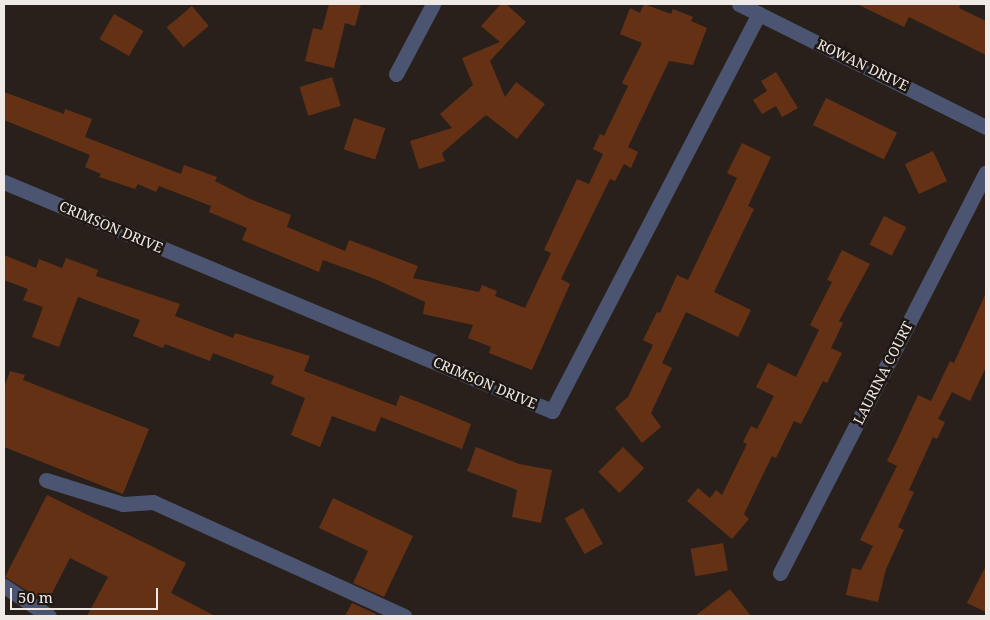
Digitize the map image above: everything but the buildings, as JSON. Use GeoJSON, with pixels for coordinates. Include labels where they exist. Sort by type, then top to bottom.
{"type":"FeatureCollection","features":[{"type":"Feature","properties":{"kind":"street"},"geometry":{"type":"LineString","coordinates":[[396,74],[433,4]]}},
{"type":"Feature","properties":{"kind":"street","name":"ROWAN DRIVE"},"geometry":{"type":"LineString","coordinates":[[739,4],[986,127]]}},
{"type":"Feature","properties":{"kind":"street","name":"CRIMSON DRIVE"},"geometry":{"type":"LineString","coordinates":[[4,182],[552,411],[759,14]]}},
{"type":"Feature","properties":{"kind":"street","name":"LAURINA COURT"},"geometry":{"type":"LineString","coordinates":[[780,573],[986,174]]}},
{"type":"Feature","properties":{"kind":"street"},"geometry":{"type":"LineString","coordinates":[[46,480],[123,504],[153,502],[404,616]]}},
{"type":"Feature","properties":{"kind":"street"},"geometry":{"type":"LineString","coordinates":[[4,586],[49,616]]}}]}
